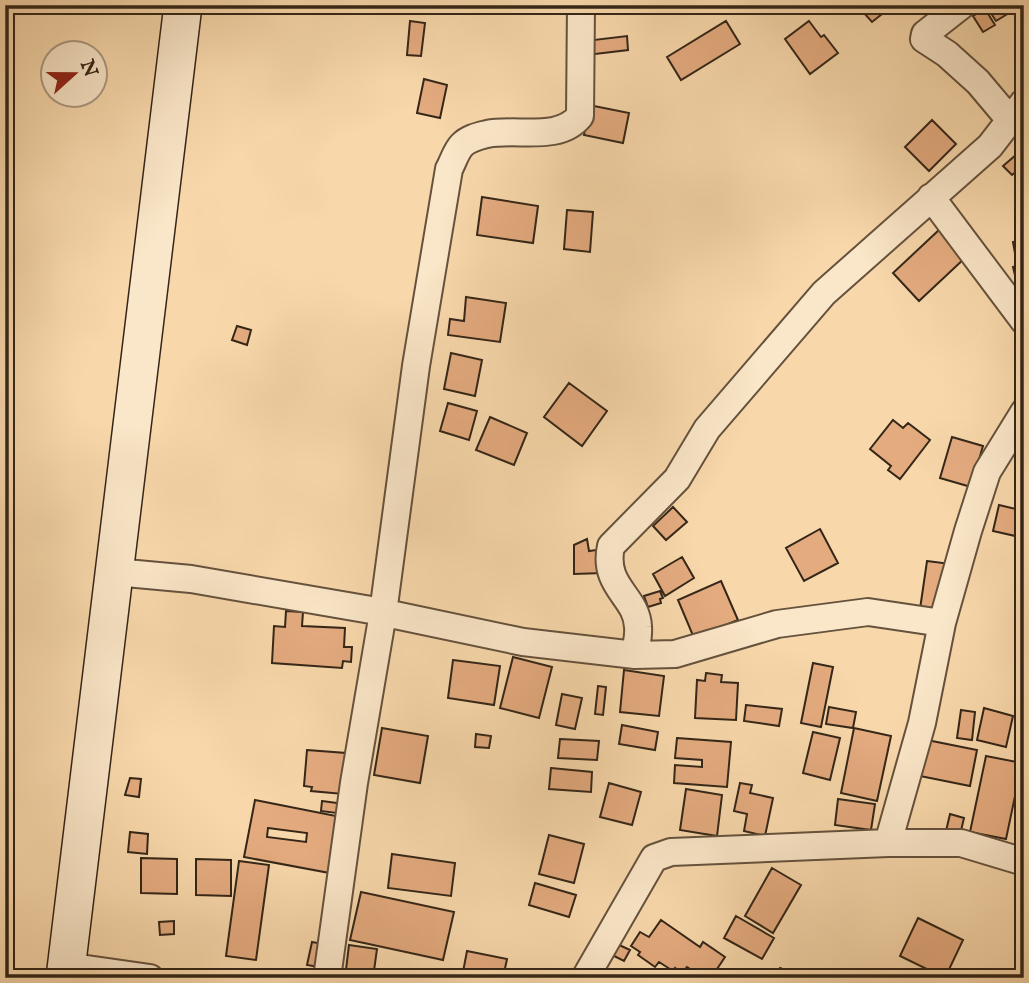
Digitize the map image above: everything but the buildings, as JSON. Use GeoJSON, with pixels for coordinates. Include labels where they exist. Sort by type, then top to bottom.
{"type":"FeatureCollection","features":[{"type":"Feature","properties":{"kind":"main road"},"geometry":{"type":"LineString","coordinates":[[65,972],[183,5]]}},
{"type":"Feature","properties":{"kind":"street"},"geometry":{"type":"LineString","coordinates":[[327,978],[354,783],[383,613],[416,366],[449,169],[462,145],[474,137],[505,131],[558,132],[572,126],[580,116],[581,5]]}},
{"type":"Feature","properties":{"kind":"street"},"geometry":{"type":"LineString","coordinates":[[635,655],[638,626],[633,610],[613,580],[608,560],[611,546],[677,479],[706,429],[824,293],[990,146],[1017,111],[978,82],[947,54],[924,39],[925,34],[962,5]]}},
{"type":"Feature","properties":{"kind":"street"},"geometry":{"type":"LineString","coordinates":[[931,197],[1003,297],[1024,321]]}},
{"type":"Feature","properties":{"kind":"street"},"geometry":{"type":"LineString","coordinates":[[888,843],[922,723],[942,623],[987,472],[1024,412]]}},
{"type":"Feature","properties":{"kind":"street"},"geometry":{"type":"LineString","coordinates":[[115,572],[191,579],[383,613],[523,642],[635,655],[674,654],[777,624],[868,612],[942,623]]}},
{"type":"Feature","properties":{"kind":"street"},"geometry":{"type":"LineString","coordinates":[[585,978],[654,858],[671,852],[888,843],[961,843],[1024,862]]}},
{"type":"Feature","properties":{"kind":"street"},"geometry":{"type":"LineString","coordinates":[[65,972],[150,978]]}}]}
